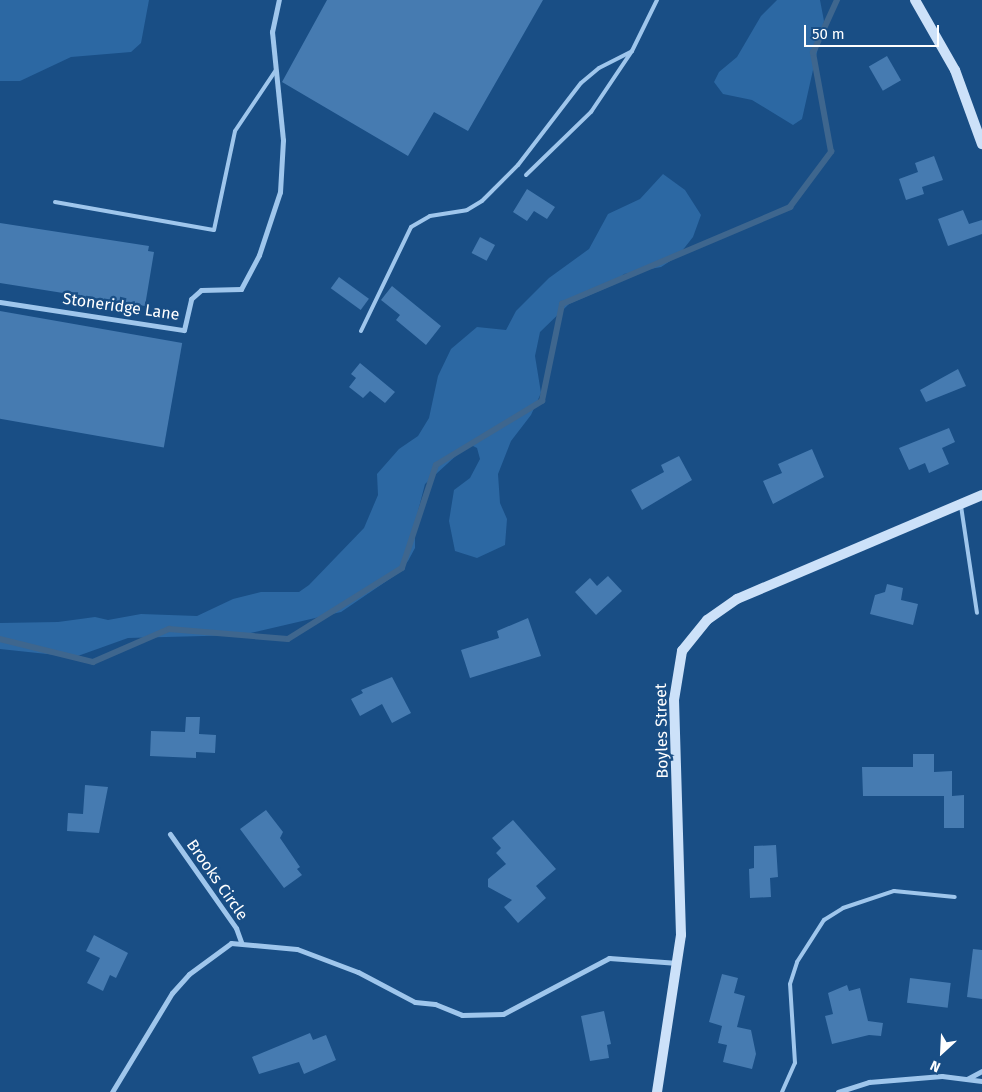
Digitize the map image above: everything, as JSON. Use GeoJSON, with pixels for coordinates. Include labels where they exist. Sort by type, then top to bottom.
{"type":"FeatureCollection","features":[{"type":"Feature","properties":{"kind":"street","name":"Stoneridge Lane"},"geometry":{"type":"LineString","coordinates":[[0,302],[184,330],[191,299],[201,290],[241,290],[259,255],[280,192],[283,140],[272,32],[279,0]]}},
{"type":"Feature","properties":{"kind":"street"},"geometry":{"type":"LineString","coordinates":[[915,0],[955,70],[982,144]]}},
{"type":"Feature","properties":{"kind":"street","name":"Boyles Street"},"geometry":{"type":"LineString","coordinates":[[657,1092],[678,964],[681,885],[674,700],[677,672],[687,644],[707,620],[737,599],[982,495]]}},
{"type":"Feature","properties":{"kind":"street","name":"Brooks Circle"},"geometry":{"type":"LineString","coordinates":[[170,834],[236,928],[241,942]]}},
{"type":"Feature","properties":{"kind":"street"},"geometry":{"type":"LineString","coordinates":[[112,1092],[172,993],[212,955],[241,942],[297,949],[358,972],[415,1002],[435,1004],[462,1015],[503,1014],[609,958],[678,964]]}},
{"type":"Feature","properties":{"kind":"street"},"geometry":{"type":"LineString","coordinates":[[967,1079],[982,1071]]}},
{"type":"Feature","properties":{"kind":"street"},"geometry":{"type":"LineString","coordinates":[[838,1092],[869,1082],[942,1076],[982,1081]]}},
{"type":"Feature","properties":{"kind":"lane"},"geometry":{"type":"LineString","coordinates":[[526,176],[591,112],[632,51],[657,0]]}},
{"type":"Feature","properties":{"kind":"lane"},"geometry":{"type":"LineString","coordinates":[[361,332],[411,227],[430,216],[467,210],[482,201],[518,165],[581,83],[599,68],[632,51]]}},
{"type":"Feature","properties":{"kind":"lane"},"geometry":{"type":"LineString","coordinates":[[55,202],[214,230],[235,131],[276,70]]}},
{"type":"Feature","properties":{"kind":"lane"},"geometry":{"type":"LineString","coordinates":[[961,504],[977,614]]}},
{"type":"Feature","properties":{"kind":"lane"},"geometry":{"type":"LineString","coordinates":[[782,1092],[795,1063],[790,984],[796,962],[824,920],[843,908],[894,891],[954,897]]}},
{"type":"Feature","properties":{"kind":"shaded area"},"geometry":{"type":"Polygon","coordinates":[[[0,0],[149,0],[141,43],[131,52],[71,57],[20,81],[0,81],[0,0]]]}},
{"type":"Feature","properties":{"kind":"shaded area"},"geometry":{"type":"Polygon","coordinates":[[[777,0],[820,0],[824,21],[802,119],[793,125],[752,100],[723,94],[714,82],[719,72],[737,57],[761,16],[777,0]]]}},
{"type":"Feature","properties":{"kind":"shaded area"},"geometry":{"type":"Polygon","coordinates":[[[663,174],[685,190],[701,215],[693,237],[678,256],[661,267],[624,274],[613,285],[569,304],[540,332],[535,356],[541,393],[531,415],[511,441],[498,474],[500,503],[507,519],[505,545],[477,558],[455,551],[449,521],[454,490],[470,478],[480,459],[477,448],[469,444],[425,484],[415,523],[415,548],[408,561],[397,574],[341,612],[242,635],[128,638],[75,657],[0,649],[0,623],[58,622],[95,617],[108,620],[141,614],[197,616],[233,599],[261,592],[299,592],[309,585],[364,528],[378,495],[377,474],[399,449],[418,436],[429,418],[438,376],[451,349],[477,327],[506,330],[516,311],[549,278],[589,249],[608,214],[640,199],[663,174]]]}},
{"type":"Feature","properties":{"kind":"building"},"geometry":{"type":"Polygon","coordinates":[[[327,0],[543,0],[468,131],[434,112],[408,156],[282,82],[327,0]]]}},
{"type":"Feature","properties":{"kind":"building"},"geometry":{"type":"Polygon","coordinates":[[[887,56],[901,80],[883,91],[869,66],[887,56]]]}},
{"type":"Feature","properties":{"kind":"building"},"geometry":{"type":"Polygon","coordinates":[[[934,156],[943,180],[922,187],[924,194],[906,200],[899,179],[918,172],[915,163],[934,156]]]}},
{"type":"Feature","properties":{"kind":"building"},"geometry":{"type":"Polygon","coordinates":[[[527,189],[555,207],[547,219],[534,211],[527,221],[513,212],[527,189]]]}},
{"type":"Feature","properties":{"kind":"building"},"geometry":{"type":"Polygon","coordinates":[[[963,210],[969,224],[982,220],[982,234],[948,246],[938,219],[963,210]]]}},
{"type":"Feature","properties":{"kind":"building"},"geometry":{"type":"Polygon","coordinates":[[[0,223],[149,246],[148,251],[154,252],[145,306],[0,283],[0,223]]]}},
{"type":"Feature","properties":{"kind":"building"},"geometry":{"type":"Polygon","coordinates":[[[480,237],[495,245],[487,261],[472,253],[480,237]]]}},
{"type":"Feature","properties":{"kind":"building"},"geometry":{"type":"Polygon","coordinates":[[[339,277],[369,299],[361,310],[331,288],[339,277]]]}},
{"type":"Feature","properties":{"kind":"building"},"geometry":{"type":"Polygon","coordinates":[[[392,286],[441,326],[426,345],[396,320],[400,315],[381,300],[392,286]]]}},
{"type":"Feature","properties":{"kind":"building"},"geometry":{"type":"Polygon","coordinates":[[[0,311],[182,343],[164,448],[0,419],[0,311]]]}},
{"type":"Feature","properties":{"kind":"building"},"geometry":{"type":"Polygon","coordinates":[[[360,363],[395,392],[385,403],[370,391],[363,398],[349,387],[356,378],[351,374],[360,363]]]}},
{"type":"Feature","properties":{"kind":"building"},"geometry":{"type":"Polygon","coordinates":[[[958,369],[966,386],[926,402],[920,390],[958,369]]]}},
{"type":"Feature","properties":{"kind":"building"},"geometry":{"type":"Polygon","coordinates":[[[949,428],[955,442],[942,448],[949,464],[929,473],[925,463],[909,470],[899,448],[949,428]]]}},
{"type":"Feature","properties":{"kind":"building"},"geometry":{"type":"Polygon","coordinates":[[[812,449],[824,477],[773,504],[763,481],[782,473],[778,464],[812,449]]]}},
{"type":"Feature","properties":{"kind":"building"},"geometry":{"type":"Polygon","coordinates":[[[679,456],[692,480],[642,510],[631,490],[664,472],[661,465],[679,456]]]}},
{"type":"Feature","properties":{"kind":"building"},"geometry":{"type":"Polygon","coordinates":[[[608,576],[622,591],[596,615],[575,592],[590,578],[597,586],[608,576]]]}},
{"type":"Feature","properties":{"kind":"building"},"geometry":{"type":"Polygon","coordinates":[[[887,584],[903,588],[901,600],[918,604],[913,625],[870,614],[875,595],[885,592],[887,584]]]}},
{"type":"Feature","properties":{"kind":"building"},"geometry":{"type":"Polygon","coordinates":[[[528,618],[541,656],[470,678],[461,650],[499,638],[497,631],[528,618]]]}},
{"type":"Feature","properties":{"kind":"building"},"geometry":{"type":"Polygon","coordinates":[[[392,677],[411,713],[392,723],[382,704],[360,716],[351,699],[363,693],[361,690],[392,677]]]}},
{"type":"Feature","properties":{"kind":"building"},"geometry":{"type":"Polygon","coordinates":[[[186,717],[200,717],[199,734],[216,735],[215,753],[196,752],[196,758],[150,756],[151,731],[185,732],[186,717]]]}},
{"type":"Feature","properties":{"kind":"building"},"geometry":{"type":"Polygon","coordinates":[[[913,754],[934,754],[934,772],[952,771],[952,796],[964,795],[964,828],[944,828],[944,796],[863,796],[862,767],[913,767],[913,754]]]}},
{"type":"Feature","properties":{"kind":"building"},"geometry":{"type":"Polygon","coordinates":[[[85,785],[108,787],[99,833],[67,831],[68,813],[83,814],[85,785]]]}},
{"type":"Feature","properties":{"kind":"building"},"geometry":{"type":"Polygon","coordinates":[[[266,810],[283,832],[280,838],[300,867],[297,869],[302,875],[284,888],[240,829],[266,810]]]}},
{"type":"Feature","properties":{"kind":"building"},"geometry":{"type":"Polygon","coordinates":[[[513,820],[556,869],[536,886],[546,898],[518,923],[504,907],[512,900],[488,887],[488,879],[506,864],[496,853],[501,848],[492,838],[513,820]]]}},
{"type":"Feature","properties":{"kind":"building"},"geometry":{"type":"Polygon","coordinates":[[[776,845],[778,877],[770,878],[771,897],[750,898],[749,869],[754,868],[754,846],[776,845]]]}},
{"type":"Feature","properties":{"kind":"building"},"geometry":{"type":"Polygon","coordinates":[[[94,935],[128,953],[116,978],[110,975],[103,991],[87,983],[100,958],[86,951],[94,935]]]}},
{"type":"Feature","properties":{"kind":"building"},"geometry":{"type":"Polygon","coordinates":[[[973,949],[982,950],[982,999],[967,997],[973,949]]]}},
{"type":"Feature","properties":{"kind":"building"},"geometry":{"type":"Polygon","coordinates":[[[722,974],[738,978],[734,993],[745,996],[737,1027],[751,1030],[756,1054],[752,1069],[723,1062],[727,1045],[718,1043],[722,1026],[709,1022],[722,974]]]}},
{"type":"Feature","properties":{"kind":"building"},"geometry":{"type":"Polygon","coordinates":[[[910,978],[951,983],[948,1008],[907,1003],[910,978]]]}},
{"type":"Feature","properties":{"kind":"building"},"geometry":{"type":"Polygon","coordinates":[[[847,985],[849,991],[860,988],[868,1021],[883,1023],[881,1036],[869,1035],[832,1044],[825,1016],[833,1014],[828,993],[847,985]]]}},
{"type":"Feature","properties":{"kind":"building"},"geometry":{"type":"Polygon","coordinates":[[[604,1011],[611,1044],[607,1045],[609,1058],[590,1061],[581,1016],[604,1011]]]}},
{"type":"Feature","properties":{"kind":"building"},"geometry":{"type":"Polygon","coordinates":[[[310,1033],[313,1040],[326,1035],[336,1060],[304,1074],[299,1062],[259,1074],[252,1057],[310,1033]]]}},
{"type":"Feature","properties":{"kind":"waterway"},"geometry":{"type":"LineString","coordinates":[[0,639],[93,662],[169,629],[288,639],[402,568],[436,465],[542,401],[562,304],[790,207],[831,152],[813,53],[837,0]]}}]}
